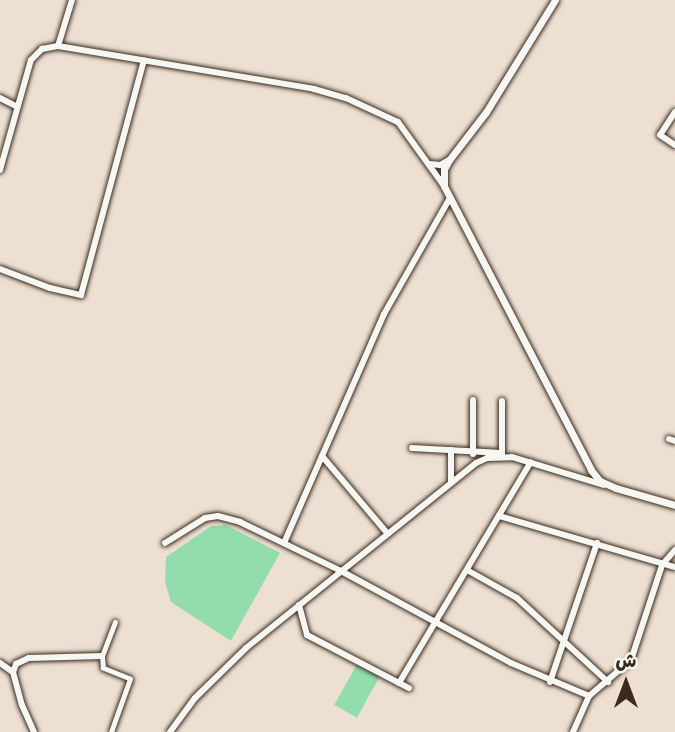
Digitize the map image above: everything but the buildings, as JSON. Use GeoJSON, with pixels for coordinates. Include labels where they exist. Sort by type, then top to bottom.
{"type":"FeatureCollection","features":[{"type":"Feature","properties":{"kind":"street"},"geometry":{"type":"LineString","coordinates":[[58,46],[72,0]]}},
{"type":"Feature","properties":{"kind":"street"},"geometry":{"type":"LineString","coordinates":[[444,186],[444,169],[449,160],[486,112],[555,0]]}},
{"type":"Feature","properties":{"kind":"street"},"geometry":{"type":"LineString","coordinates":[[0,170],[16,106],[36,53],[58,46],[314,89],[346,98],[398,122],[444,186],[591,470],[600,481],[616,488]]}},
{"type":"Feature","properties":{"kind":"street"},"geometry":{"type":"LineString","coordinates":[[0,269],[50,288],[81,295],[144,60]]}},
{"type":"Feature","properties":{"kind":"street"},"geometry":{"type":"LineString","coordinates":[[0,98],[16,106]]}},
{"type":"Feature","properties":{"kind":"street"},"geometry":{"type":"LineString","coordinates":[[675,112],[660,135],[675,145]]}},
{"type":"Feature","properties":{"kind":"street"},"geometry":{"type":"LineString","coordinates":[[429,164],[440,164],[449,160]]}},
{"type":"Feature","properties":{"kind":"street"},"geometry":{"type":"LineString","coordinates":[[284,543],[384,314],[450,198]]}},
{"type":"Feature","properties":{"kind":"street"},"geometry":{"type":"LineString","coordinates":[[473,400],[472,452],[476,463]]}},
{"type":"Feature","properties":{"kind":"street"},"geometry":{"type":"LineString","coordinates":[[502,401],[502,455]]}},
{"type":"Feature","properties":{"kind":"street"},"geometry":{"type":"LineString","coordinates":[[412,448],[502,455],[675,505]]}},
{"type":"Feature","properties":{"kind":"street"},"geometry":{"type":"LineString","coordinates":[[451,450],[451,482]]}},
{"type":"Feature","properties":{"kind":"street"},"geometry":{"type":"LineString","coordinates":[[170,732],[195,698],[246,649],[476,463],[502,455]]}},
{"type":"Feature","properties":{"kind":"street"},"geometry":{"type":"LineString","coordinates":[[322,456],[387,533]]}},
{"type":"Feature","properties":{"kind":"street"},"geometry":{"type":"LineString","coordinates":[[399,683],[531,462]]}},
{"type":"Feature","properties":{"kind":"street"},"geometry":{"type":"LineString","coordinates":[[588,481],[591,470]]}},
{"type":"Feature","properties":{"kind":"street"},"geometry":{"type":"LineString","coordinates":[[165,543],[205,518],[218,516],[240,522],[341,571],[436,624],[550,682],[590,696]]}},
{"type":"Feature","properties":{"kind":"street"},"geometry":{"type":"LineString","coordinates":[[499,516],[675,567]]}},
{"type":"Feature","properties":{"kind":"street"},"geometry":{"type":"LineString","coordinates":[[550,682],[597,543]]}},
{"type":"Feature","properties":{"kind":"street"},"geometry":{"type":"LineString","coordinates":[[573,732],[590,696],[631,660],[662,565],[675,550]]}},
{"type":"Feature","properties":{"kind":"street"},"geometry":{"type":"LineString","coordinates":[[467,570],[517,598],[608,682]]}},
{"type":"Feature","properties":{"kind":"street"},"geometry":{"type":"LineString","coordinates":[[299,606],[307,635],[409,688]]}},
{"type":"Feature","properties":{"kind":"street"},"geometry":{"type":"LineString","coordinates":[[111,732],[130,679],[103,668],[102,656],[115,622]]}},
{"type":"Feature","properties":{"kind":"street"},"geometry":{"type":"LineString","coordinates":[[34,732],[22,705],[13,672],[16,664],[29,658],[102,656]]}},
{"type":"Feature","properties":{"kind":"street"},"geometry":{"type":"LineString","coordinates":[[0,663],[13,672]]}},
{"type":"Feature","properties":{"kind":"green space"},"geometry":{"type":"Polygon","coordinates":[[[226,525],[280,553],[231,641],[171,602],[165,582],[166,557],[211,526],[226,525]]]}},
{"type":"Feature","properties":{"kind":"green space"},"geometry":{"type":"Polygon","coordinates":[[[357,664],[380,677],[357,718],[334,705],[357,664]]]}}]}
